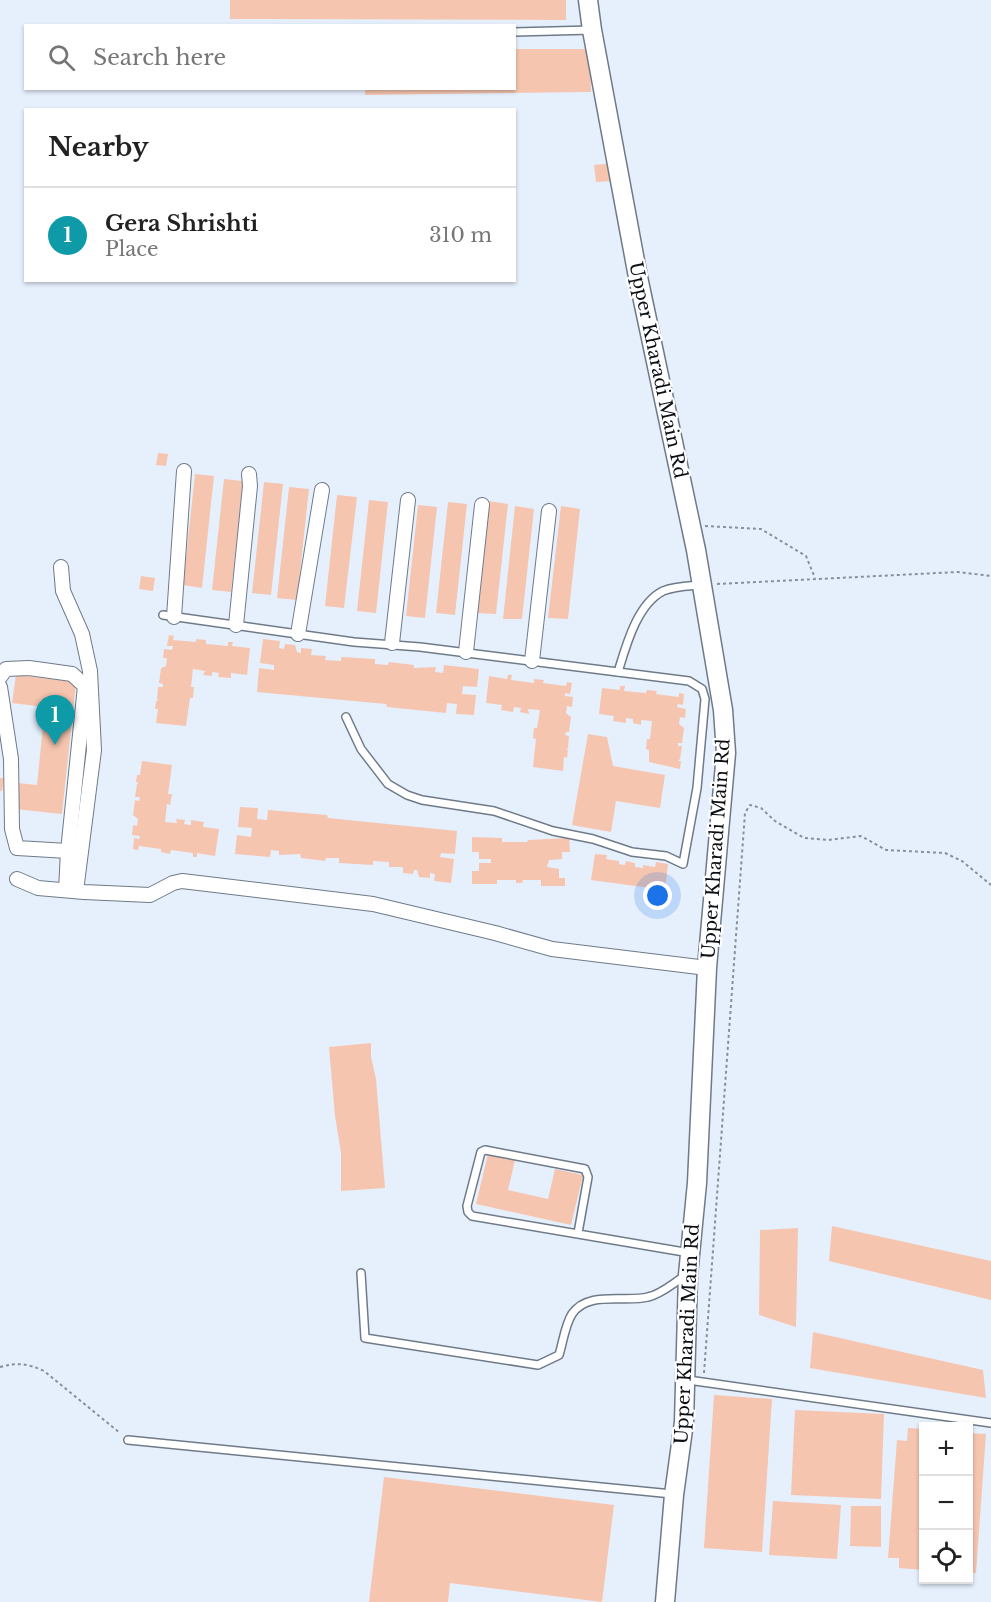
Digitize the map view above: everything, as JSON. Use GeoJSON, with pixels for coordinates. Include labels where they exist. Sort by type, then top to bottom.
{"type":"FeatureCollection","features":[{"type":"Feature","properties":{"kind":"street","name":"Upper Kharadi Main Rd"},"geometry":{"type":"LineString","coordinates":[[588,0],[638,277],[702,585],[723,710],[726,753],[707,968],[696,1183],[688,1275],[694,1381],[684,1422],[674,1495],[664,1602]]}},
{"type":"Feature","properties":{"kind":"street"},"geometry":{"type":"LineString","coordinates":[[168,616],[184,471]]}},
{"type":"Feature","properties":{"kind":"street"},"geometry":{"type":"LineString","coordinates":[[236,625],[249,474]]}},
{"type":"Feature","properties":{"kind":"street"},"geometry":{"type":"LineString","coordinates":[[298,634],[322,490]]}},
{"type":"Feature","properties":{"kind":"street"},"geometry":{"type":"LineString","coordinates":[[392,644],[408,500]]}},
{"type":"Feature","properties":{"kind":"street"},"geometry":{"type":"LineString","coordinates":[[466,652],[482,505]]}},
{"type":"Feature","properties":{"kind":"street"},"geometry":{"type":"LineString","coordinates":[[532,661],[549,511]]}},
{"type":"Feature","properties":{"kind":"street"},"geometry":{"type":"LineString","coordinates":[[61,567],[63,591],[82,634],[90,671],[94,750],[71,891]]}},
{"type":"Feature","properties":{"kind":"street"},"geometry":{"type":"LineString","coordinates":[[0,677],[6,669],[29,668],[72,674],[85,686],[68,851],[71,891]]}},
{"type":"Feature","properties":{"kind":"street"},"geometry":{"type":"LineString","coordinates":[[0,687],[11,759],[12,829],[18,848],[68,851]]}},
{"type":"Feature","properties":{"kind":"street"},"geometry":{"type":"LineString","coordinates":[[17,879],[38,888],[150,895],[172,883],[182,881],[373,904],[552,949],[707,968]]}},
{"type":"Feature","properties":{"kind":"lane"},"geometry":{"type":"LineString","coordinates":[[516,32],[592,30]]}},
{"type":"Feature","properties":{"kind":"lane"},"geometry":{"type":"LineString","coordinates":[[618,672],[629,637],[648,604],[661,592],[678,587],[702,585]]}},
{"type":"Feature","properties":{"kind":"lane"},"geometry":{"type":"LineString","coordinates":[[168,616],[354,642],[466,652],[689,681],[702,689],[705,699],[698,788],[683,864],[666,856],[632,852],[593,839],[553,831],[494,811],[430,802],[407,795],[388,784],[361,749],[346,717]]}},
{"type":"Feature","properties":{"kind":"lane"},"geometry":{"type":"LineString","coordinates":[[578,1233],[588,1177],[585,1169],[485,1150],[481,1152],[467,1206],[472,1216],[690,1253]]}},
{"type":"Feature","properties":{"kind":"lane"},"geometry":{"type":"LineString","coordinates":[[361,1273],[365,1338],[538,1365],[559,1355],[571,1315],[587,1302],[645,1298],[656,1295],[688,1275]]}},
{"type":"Feature","properties":{"kind":"lane"},"geometry":{"type":"LineString","coordinates":[[694,1381],[991,1423]]}},
{"type":"Feature","properties":{"kind":"lane"},"geometry":{"type":"LineString","coordinates":[[128,1440],[674,1495]]}},
{"type":"Feature","properties":{"kind":"path"},"geometry":{"type":"LineString","coordinates":[[691,526],[761,529],[806,556],[815,579]]}},
{"type":"Feature","properties":{"kind":"path"},"geometry":{"type":"LineString","coordinates":[[702,585],[958,572],[991,576]]}},
{"type":"Feature","properties":{"kind":"path"},"geometry":{"type":"LineString","coordinates":[[694,1381],[745,813],[750,805],[761,808],[775,821],[804,838],[828,840],[861,836],[886,850],[945,853],[962,861],[991,885]]}},
{"type":"Feature","properties":{"kind":"path"},"geometry":{"type":"LineString","coordinates":[[0,1367],[21,1363],[44,1371],[128,1440]]}},
{"type":"Feature","properties":{"kind":"building"},"geometry":{"type":"Polygon","coordinates":[[[230,0],[566,0],[566,20],[230,19],[230,0]]]}},
{"type":"Feature","properties":{"kind":"building"},"geometry":{"type":"Polygon","coordinates":[[[516,49],[590,49],[591,92],[365,95],[365,90],[516,90],[516,49]]]}},
{"type":"Feature","properties":{"kind":"building"},"geometry":{"type":"Polygon","coordinates":[[[613,163],[614,181],[596,182],[594,165],[613,163]]]}},
{"type":"Feature","properties":{"kind":"building"},"geometry":{"type":"Polygon","coordinates":[[[158,453],[168,454],[166,466],[156,465],[158,453]]]}},
{"type":"Feature","properties":{"kind":"building"},"geometry":{"type":"Polygon","coordinates":[[[195,474],[214,476],[202,588],[183,585],[195,474]]]}},
{"type":"Feature","properties":{"kind":"building"},"geometry":{"type":"Polygon","coordinates":[[[224,479],[243,481],[231,592],[212,590],[224,479]]]}},
{"type":"Feature","properties":{"kind":"building"},"geometry":{"type":"Polygon","coordinates":[[[264,482],[283,484],[271,595],[252,593],[264,482]]]}},
{"type":"Feature","properties":{"kind":"building"},"geometry":{"type":"Polygon","coordinates":[[[289,487],[309,489],[297,600],[277,598],[289,487]]]}},
{"type":"Feature","properties":{"kind":"building"},"geometry":{"type":"Polygon","coordinates":[[[337,495],[357,497],[344,608],[325,606],[337,495]]]}},
{"type":"Feature","properties":{"kind":"building"},"geometry":{"type":"Polygon","coordinates":[[[369,500],[388,502],[376,613],[357,611],[369,500]]]}},
{"type":"Feature","properties":{"kind":"building"},"geometry":{"type":"Polygon","coordinates":[[[488,501],[508,504],[496,614],[476,613],[488,501]]]}},
{"type":"Feature","properties":{"kind":"building"},"geometry":{"type":"Polygon","coordinates":[[[448,502],[467,504],[455,615],[436,613],[448,502]]]}},
{"type":"Feature","properties":{"kind":"building"},"geometry":{"type":"Polygon","coordinates":[[[418,505],[437,507],[425,618],[406,616],[418,505]]]}},
{"type":"Feature","properties":{"kind":"building"},"geometry":{"type":"Polygon","coordinates":[[[515,506],[534,509],[522,619],[503,619],[515,506]]]}},
{"type":"Feature","properties":{"kind":"building"},"geometry":{"type":"Polygon","coordinates":[[[561,506],[580,509],[568,619],[548,618],[561,506]]]}},
{"type":"Feature","properties":{"kind":"building"},"geometry":{"type":"Polygon","coordinates":[[[141,576],[155,578],[153,591],[139,589],[141,576]]]}},
{"type":"Feature","properties":{"kind":"building"},"geometry":{"type":"Polygon","coordinates":[[[169,635],[174,636],[173,640],[196,642],[196,639],[206,640],[206,644],[228,646],[228,642],[233,642],[232,646],[250,648],[247,675],[231,673],[231,678],[218,677],[219,673],[212,672],[212,676],[203,675],[205,671],[193,669],[191,687],[194,687],[193,698],[190,698],[186,726],[156,723],[158,687],[163,687],[163,684],[159,683],[161,668],[166,666],[167,658],[163,658],[164,649],[172,650],[173,646],[167,646],[169,635]]]}},
{"type":"Feature","properties":{"kind":"building"},"geometry":{"type":"Polygon","coordinates":[[[263,639],[280,641],[279,648],[284,649],[285,644],[295,645],[297,652],[301,653],[301,648],[312,649],[311,655],[326,656],[325,660],[341,661],[341,657],[375,659],[375,664],[388,665],[389,662],[414,665],[414,668],[436,667],[435,672],[443,673],[444,665],[479,669],[477,687],[463,686],[462,694],[476,695],[474,715],[456,714],[457,704],[447,703],[446,713],[387,707],[386,704],[257,692],[259,668],[274,670],[274,665],[260,663],[263,639]]]}},
{"type":"Feature","properties":{"kind":"building"},"geometry":{"type":"Polygon","coordinates":[[[16,675],[76,682],[62,814],[15,809],[18,783],[37,785],[45,707],[12,703],[16,675]]]}},
{"type":"Feature","properties":{"kind":"building"},"geometry":{"type":"Polygon","coordinates":[[[508,675],[512,675],[511,680],[534,683],[534,679],[544,680],[543,683],[566,686],[567,682],[572,683],[570,694],[565,693],[565,696],[573,697],[572,707],[567,706],[566,713],[571,717],[569,732],[565,735],[569,736],[563,771],[533,767],[536,739],[533,738],[534,728],[537,728],[540,710],[528,709],[529,714],[520,712],[521,708],[514,707],[513,712],[501,710],[502,705],[486,703],[489,676],[507,679],[508,675]]]}},
{"type":"Feature","properties":{"kind":"building"},"geometry":{"type":"Polygon","coordinates":[[[620,686],[625,686],[624,691],[646,693],[647,690],[657,691],[656,694],[679,697],[679,693],[684,694],[683,705],[678,704],[677,707],[686,709],[685,718],[680,717],[679,724],[684,728],[682,743],[678,743],[678,746],[682,746],[678,761],[681,761],[680,769],[649,762],[649,750],[646,749],[647,739],[650,739],[652,721],[641,720],[641,725],[633,723],[633,719],[626,718],[626,723],[613,721],[614,716],[599,714],[602,688],[620,690],[620,686]]]}},
{"type":"Feature","properties":{"kind":"building"},"geometry":{"type":"Polygon","coordinates":[[[588,734],[607,737],[613,766],[665,775],[660,808],[616,801],[611,832],[572,825],[588,734]]]}},
{"type":"Feature","properties":{"kind":"building"},"geometry":{"type":"Polygon","coordinates":[[[142,761],[172,765],[168,794],[172,794],[170,805],[167,804],[165,822],[177,823],[176,819],[185,820],[184,824],[191,825],[191,820],[204,822],[203,827],[219,829],[215,856],[197,853],[197,857],[193,857],[193,853],[171,850],[170,854],[161,852],[161,849],[139,846],[138,850],[133,849],[134,838],[139,839],[140,836],[132,835],[133,825],[137,826],[138,819],[133,815],[135,800],[139,801],[140,797],[135,797],[139,783],[136,782],[137,775],[140,775],[142,761]]]}},
{"type":"Feature","properties":{"kind":"building"},"geometry":{"type":"Polygon","coordinates":[[[0,778],[4,778],[2,791],[0,791],[0,778]]]}},
{"type":"Feature","properties":{"kind":"building"},"geometry":{"type":"Polygon","coordinates":[[[240,807],[258,808],[257,819],[267,820],[268,810],[457,831],[455,854],[441,853],[440,857],[454,859],[451,883],[434,881],[435,874],[430,873],[430,878],[419,877],[417,870],[414,870],[413,874],[403,873],[403,867],[389,867],[389,862],[373,861],[373,865],[339,863],[339,858],[326,858],[325,861],[301,858],[300,854],[279,855],[279,851],[271,850],[270,857],[235,854],[237,835],[251,837],[252,828],[238,827],[240,807]]]}},
{"type":"Feature","properties":{"kind":"building"},"geometry":{"type":"Polygon","coordinates":[[[472,837],[502,838],[502,842],[569,838],[570,852],[562,852],[562,859],[549,860],[547,867],[559,869],[559,878],[565,878],[565,886],[541,886],[541,880],[523,880],[522,883],[516,883],[516,880],[497,880],[497,884],[472,884],[472,871],[479,871],[479,863],[491,863],[491,859],[479,859],[479,852],[472,852],[472,837]]]}},
{"type":"Feature","properties":{"kind":"building"},"geometry":{"type":"Polygon","coordinates":[[[595,854],[607,855],[606,859],[619,861],[619,864],[625,865],[626,861],[635,863],[635,867],[643,868],[643,865],[655,867],[656,862],[668,864],[665,890],[591,880],[595,854]]]}},
{"type":"Feature","properties":{"kind":"building"},"geometry":{"type":"Polygon","coordinates":[[[371,1043],[385,1188],[341,1191],[341,1153],[329,1047],[371,1043]]]}},
{"type":"Feature","properties":{"kind":"building"},"geometry":{"type":"Polygon","coordinates":[[[488,1154],[515,1160],[508,1190],[548,1199],[555,1169],[583,1175],[571,1225],[476,1204],[488,1154]]]}},
{"type":"Feature","properties":{"kind":"building"},"geometry":{"type":"Polygon","coordinates":[[[832,1226],[991,1261],[991,1300],[829,1261],[832,1226]]]}},
{"type":"Feature","properties":{"kind":"building"},"geometry":{"type":"Polygon","coordinates":[[[798,1228],[796,1327],[759,1315],[760,1230],[798,1228]]]}},
{"type":"Feature","properties":{"kind":"building"},"geometry":{"type":"Polygon","coordinates":[[[813,1332],[983,1370],[986,1398],[810,1368],[813,1332]]]}},
{"type":"Feature","properties":{"kind":"building"},"geometry":{"type":"Polygon","coordinates":[[[714,1395],[772,1399],[762,1552],[704,1548],[714,1395]]]}},
{"type":"Feature","properties":{"kind":"building"},"geometry":{"type":"Polygon","coordinates":[[[795,1410],[884,1414],[881,1499],[791,1495],[795,1410]]]}},
{"type":"Feature","properties":{"kind":"building"},"geometry":{"type":"Polygon","coordinates":[[[908,1428],[919,1429],[919,1570],[899,1568],[899,1558],[888,1558],[897,1440],[907,1441],[908,1428]]]}},
{"type":"Feature","properties":{"kind":"building"},"geometry":{"type":"Polygon","coordinates":[[[973,1433],[986,1434],[976,1573],[973,1573],[973,1433]]]}},
{"type":"Feature","properties":{"kind":"building"},"geometry":{"type":"Polygon","coordinates":[[[384,1477],[614,1505],[602,1602],[450,1583],[448,1602],[369,1602],[384,1477]]]}},
{"type":"Feature","properties":{"kind":"building"},"geometry":{"type":"Polygon","coordinates":[[[773,1501],[841,1505],[837,1559],[769,1555],[773,1501]]]}},
{"type":"Feature","properties":{"kind":"building"},"geometry":{"type":"Polygon","coordinates":[[[851,1506],[881,1506],[881,1547],[850,1546],[851,1506]]]}},
{"type":"Feature","properties":{"kind":"place","name":"Gera Shrishti"},"geometry":{"type":"Point","coordinates":[55,745]}}]}
